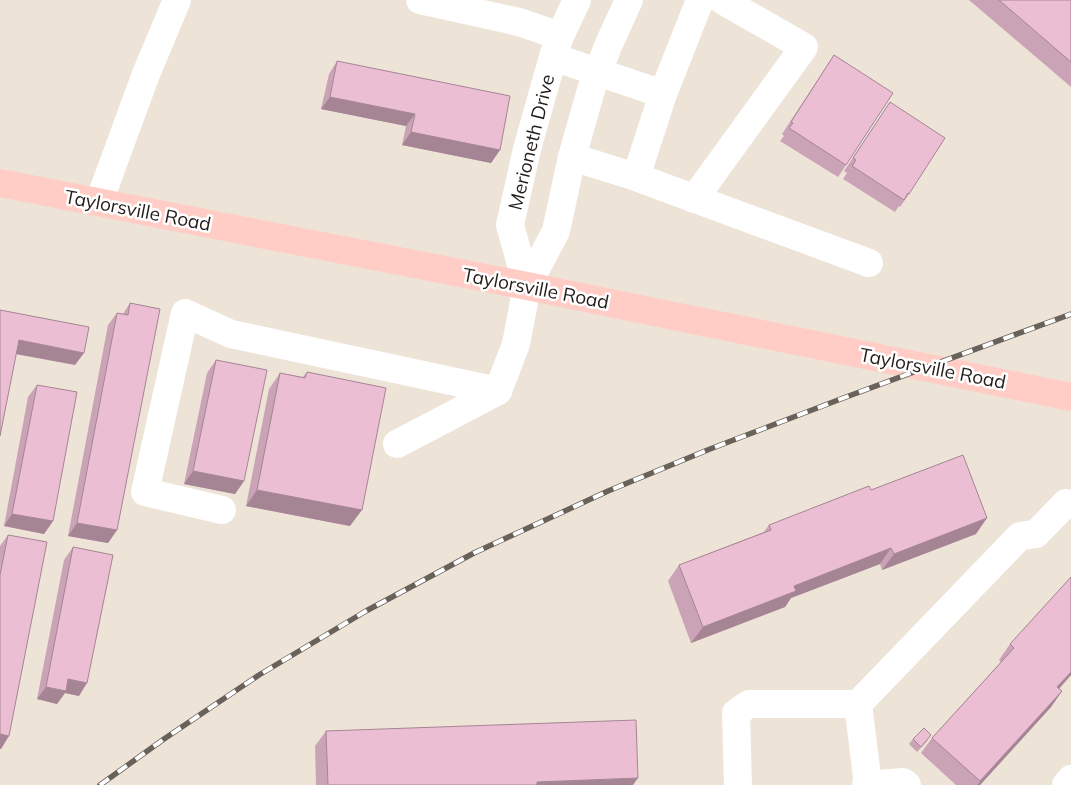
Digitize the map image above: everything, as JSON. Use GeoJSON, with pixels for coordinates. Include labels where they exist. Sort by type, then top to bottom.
{"type":"FeatureCollection","features":[{"type":"Feature","properties":{"kind":"main road","name":"Taylorsville Road"},"geometry":{"type":"LineString","coordinates":[[0,183],[527,286],[1071,397]]}},
{"type":"Feature","properties":{"kind":"street"},"geometry":{"type":"LineString","coordinates":[[99,202],[146,74],[177,0]]}},
{"type":"Feature","properties":{"kind":"street"},"geometry":{"type":"LineString","coordinates":[[420,0],[519,22],[598,72],[663,94]]}},
{"type":"Feature","properties":{"kind":"street","name":"Merioneth Drive"},"geometry":{"type":"LineString","coordinates":[[527,286],[510,225],[527,149],[556,46],[577,0]]}},
{"type":"Feature","properties":{"kind":"street"},"geometry":{"type":"LineString","coordinates":[[397,444],[498,391],[516,344],[527,286],[556,231],[572,157],[591,90],[629,0]]}},
{"type":"Feature","properties":{"kind":"street"},"geometry":{"type":"LineString","coordinates":[[636,177],[663,94],[700,0]]}},
{"type":"Feature","properties":{"kind":"street"},"geometry":{"type":"LineString","coordinates":[[694,199],[804,47],[722,0]]}},
{"type":"Feature","properties":{"kind":"street"},"geometry":{"type":"LineString","coordinates":[[572,157],[636,177],[869,263]]}},
{"type":"Feature","properties":{"kind":"street"},"geometry":{"type":"LineString","coordinates":[[222,510],[145,492],[185,313],[231,334],[498,391]]}},
{"type":"Feature","properties":{"kind":"street"},"geometry":{"type":"LineString","coordinates":[[738,785],[736,713],[749,704],[858,704],[1020,536],[1036,534],[1066,503]]}},
{"type":"Feature","properties":{"kind":"street"},"geometry":{"type":"LineString","coordinates":[[858,704],[867,785],[905,783]]}},
{"type":"Feature","properties":{"kind":"street"},"geometry":{"type":"LineString","coordinates":[[1066,785],[1071,779]]}},
{"type":"Feature","properties":{"kind":"building"},"geometry":{"type":"Polygon","coordinates":[[[999,0],[1071,0],[1071,62],[999,0]]]}},
{"type":"Feature","properties":{"kind":"building"},"geometry":{"type":"Polygon","coordinates":[[[834,55],[893,93],[846,165],[789,128],[834,55]]]}},
{"type":"Feature","properties":{"kind":"building"},"geometry":{"type":"Polygon","coordinates":[[[337,61],[510,96],[500,150],[411,132],[415,114],[330,97],[337,61]]]}},
{"type":"Feature","properties":{"kind":"building"},"geometry":{"type":"Polygon","coordinates":[[[890,102],[945,138],[904,200],[852,166],[856,160],[853,158],[890,102]]]}},
{"type":"Feature","properties":{"kind":"building"},"geometry":{"type":"Polygon","coordinates":[[[130,303],[160,309],[117,530],[77,523],[117,313],[128,315],[130,303]]]}},
{"type":"Feature","properties":{"kind":"building"},"geometry":{"type":"Polygon","coordinates":[[[0,310],[89,327],[84,353],[19,340],[0,436],[0,310]]]}},
{"type":"Feature","properties":{"kind":"building"},"geometry":{"type":"Polygon","coordinates":[[[216,360],[267,370],[244,481],[193,471],[216,360]]]}},
{"type":"Feature","properties":{"kind":"building"},"geometry":{"type":"Polygon","coordinates":[[[307,372],[386,388],[362,510],[257,490],[280,373],[305,378],[307,372]]]}},
{"type":"Feature","properties":{"kind":"building"},"geometry":{"type":"Polygon","coordinates":[[[37,385],[77,392],[53,521],[12,514],[37,385]]]}},
{"type":"Feature","properties":{"kind":"building"},"geometry":{"type":"Polygon","coordinates":[[[963,455],[987,518],[894,554],[891,548],[794,586],[796,591],[703,627],[679,565],[771,530],[769,525],[869,486],[871,490],[963,455]]]}},
{"type":"Feature","properties":{"kind":"building"},"geometry":{"type":"Polygon","coordinates":[[[8,535],[47,542],[9,736],[0,734],[0,575],[8,535]]]}},
{"type":"Feature","properties":{"kind":"building"},"geometry":{"type":"Polygon","coordinates":[[[73,547],[113,555],[87,683],[68,679],[66,691],[46,687],[73,547]]]}},
{"type":"Feature","properties":{"kind":"building"},"geometry":{"type":"Polygon","coordinates":[[[1071,577],[1071,672],[1057,687],[1062,691],[980,781],[932,738],[1014,648],[1010,644],[1071,577]]]}},
{"type":"Feature","properties":{"kind":"building"},"geometry":{"type":"Polygon","coordinates":[[[636,720],[638,778],[537,782],[537,785],[328,785],[326,731],[636,720]]]}},
{"type":"Feature","properties":{"kind":"building"},"geometry":{"type":"Polygon","coordinates":[[[924,728],[931,735],[921,747],[913,739],[924,728]]]}},
{"type":"Feature","properties":{"kind":"railway"},"geometry":{"type":"LineString","coordinates":[[100,785],[259,675],[366,611],[474,553],[608,491],[710,449],[1071,314]]}}]}
